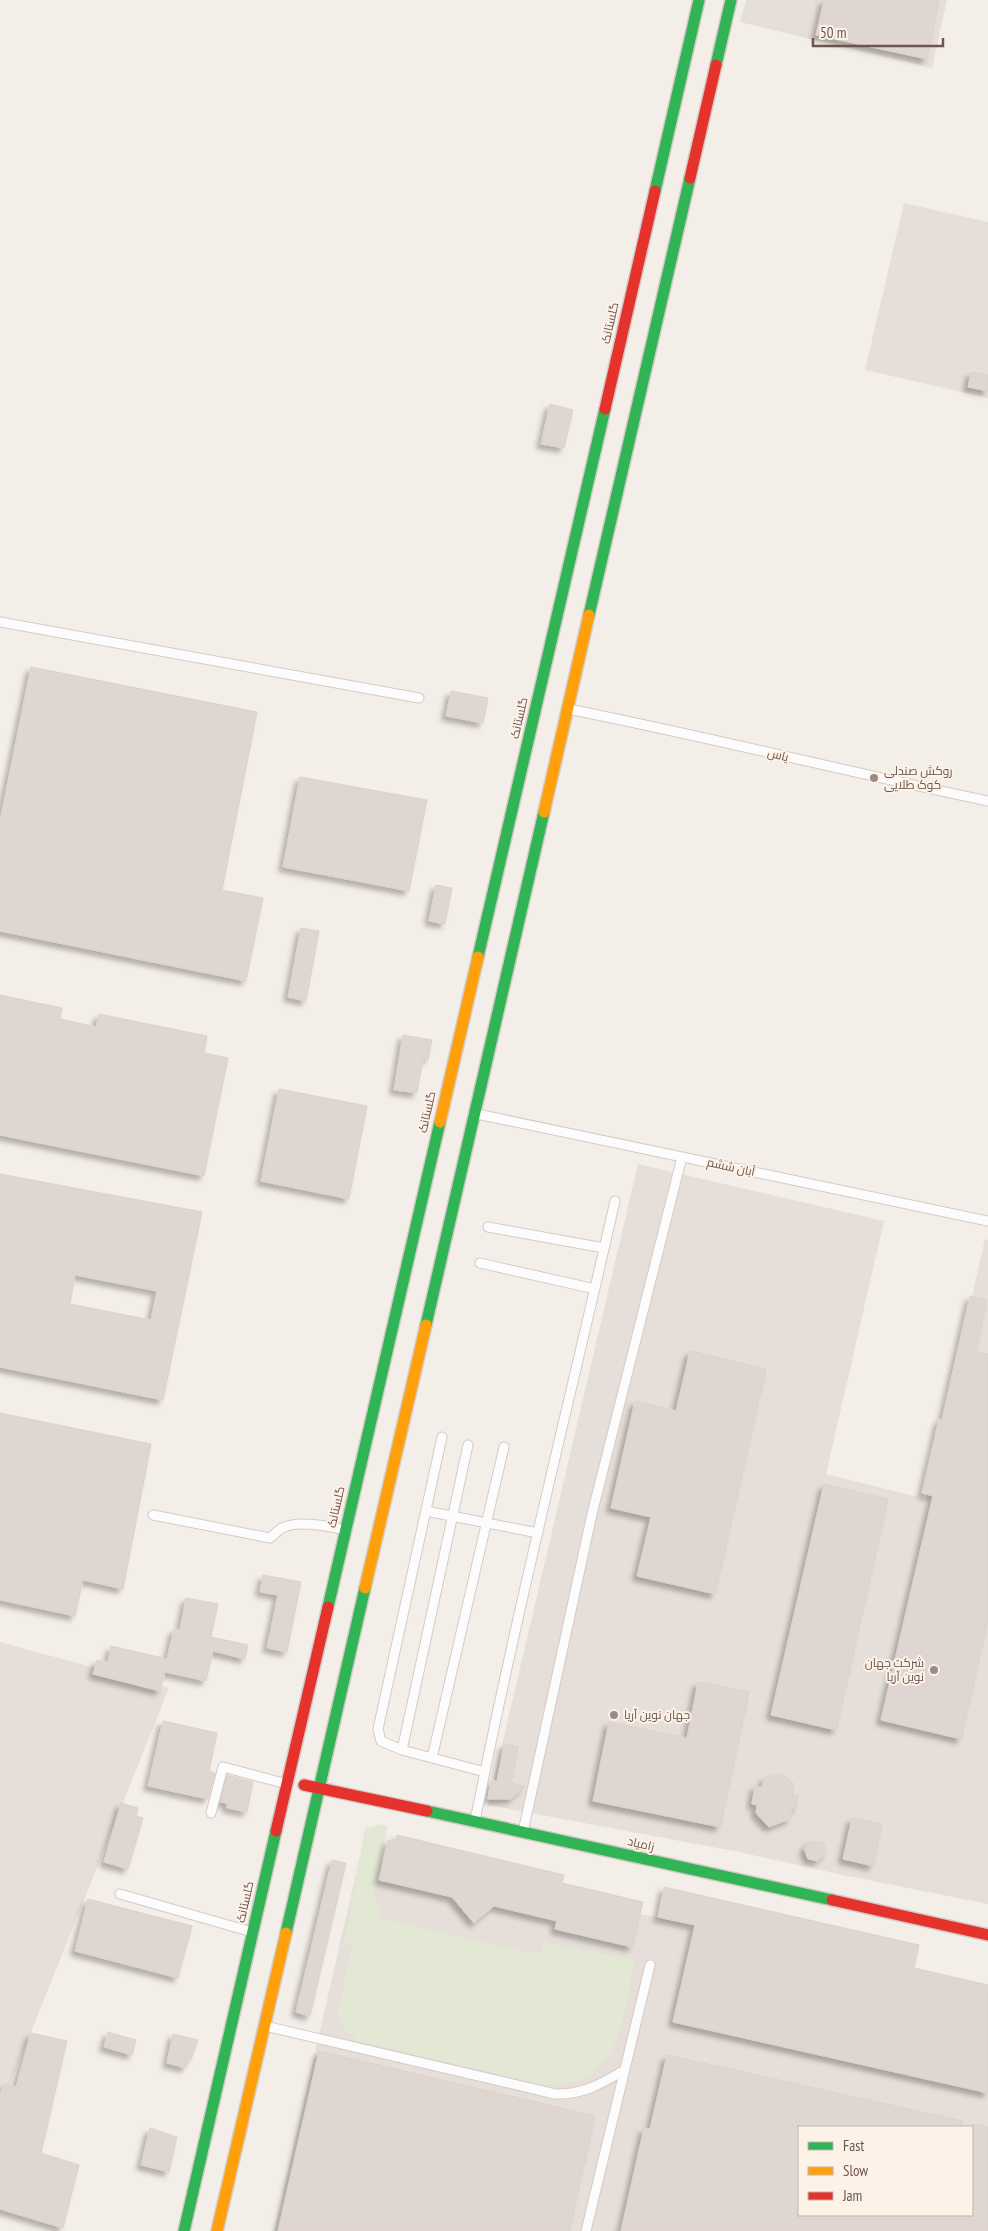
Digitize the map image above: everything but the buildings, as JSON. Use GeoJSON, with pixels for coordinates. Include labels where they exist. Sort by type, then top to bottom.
{"type":"FeatureCollection","features":[{"type":"Feature","properties":{"kind":"street","name":"گلستانک"},"geometry":{"type":"LineString","coordinates":[[184,2231],[699,0]]}},
{"type":"Feature","properties":{"kind":"street"},"geometry":{"type":"LineString","coordinates":[[217,2231],[731,0]]}},
{"type":"Feature","properties":{"kind":"street","name":"زامیاد"},"geometry":{"type":"LineString","coordinates":[[287,1784],[319,1787],[988,1935]]}},
{"type":"Feature","properties":{"kind":"lane"},"geometry":{"type":"LineString","coordinates":[[0,622],[419,698]]}},
{"type":"Feature","properties":{"kind":"lane","name":"یاس"},"geometry":{"type":"LineString","coordinates":[[568,709],[696,735],[874,778],[988,801]]}},
{"type":"Feature","properties":{"kind":"lane","name":"آبان ششم"},"geometry":{"type":"LineString","coordinates":[[474,1114],[988,1221]]}},
{"type":"Feature","properties":{"kind":"lane"},"geometry":{"type":"LineString","coordinates":[[523,1832],[592,1514],[682,1157]]}},
{"type":"Feature","properties":{"kind":"lane"},"geometry":{"type":"LineString","coordinates":[[475,1821],[579,1347],[595,1289],[615,1201]]}},
{"type":"Feature","properties":{"kind":"lane"},"geometry":{"type":"LineString","coordinates":[[488,1226],[604,1248]]}},
{"type":"Feature","properties":{"kind":"lane"},"geometry":{"type":"LineString","coordinates":[[480,1263],[595,1289]]}},
{"type":"Feature","properties":{"kind":"lane"},"geometry":{"type":"LineString","coordinates":[[442,1437],[378,1729],[381,1741],[402,1750],[485,1772]]}},
{"type":"Feature","properties":{"kind":"lane"},"geometry":{"type":"LineString","coordinates":[[402,1750],[433,1616],[468,1445]]}},
{"type":"Feature","properties":{"kind":"lane"},"geometry":{"type":"LineString","coordinates":[[432,1758],[504,1447]]}},
{"type":"Feature","properties":{"kind":"lane"},"geometry":{"type":"LineString","coordinates":[[426,1511],[538,1533]]}},
{"type":"Feature","properties":{"kind":"lane"},"geometry":{"type":"LineString","coordinates":[[153,1515],[270,1538],[283,1527],[324,1525],[345,1530]]}},
{"type":"Feature","properties":{"kind":"lane"},"geometry":{"type":"LineString","coordinates":[[211,1813],[223,1767],[287,1784]]}},
{"type":"Feature","properties":{"kind":"lane"},"geometry":{"type":"LineString","coordinates":[[120,1894],[252,1932]]}},
{"type":"Feature","properties":{"kind":"lane"},"geometry":{"type":"LineString","coordinates":[[586,2231],[650,1964]]}},
{"type":"Feature","properties":{"kind":"lane"},"geometry":{"type":"LineString","coordinates":[[264,2026],[555,2094],[568,2094],[595,2087],[623,2071]]}},
{"type":"Feature","properties":{"kind":"shaded area"},"geometry":{"type":"Polygon","coordinates":[[[746,0],[947,0],[932,68],[740,22],[746,0]]]}},
{"type":"Feature","properties":{"kind":"shaded area"},"geometry":{"type":"Polygon","coordinates":[[[904,203],[988,222],[988,398],[865,370],[904,203]]]}},
{"type":"Feature","properties":{"kind":"shaded area"},"geometry":{"type":"Polygon","coordinates":[[[638,1164],[884,1221],[826,1474],[926,1499],[985,1239],[988,1240],[988,1904],[739,1852],[488,1805],[638,1164]]]}},
{"type":"Feature","properties":{"kind":"shaded area"},"geometry":{"type":"Polygon","coordinates":[[[0,1642],[169,1688],[0,2109],[0,1642]]]}},
{"type":"Feature","properties":{"kind":"shaded area"},"geometry":{"type":"Polygon","coordinates":[[[360,1856],[988,1986],[988,2231],[274,2231],[360,1856]]]}},
{"type":"Feature","properties":{"kind":"green space"},"geometry":{"type":"Polygon","coordinates":[[[382,1824],[388,1826],[374,1896],[378,1903],[381,1918],[506,1948],[540,1954],[544,1942],[634,1960],[626,2007],[620,2029],[612,2049],[601,2065],[586,2077],[565,2084],[537,2083],[358,2041],[344,2029],[337,2016],[352,1946],[344,1945],[365,1828],[382,1824]]]}},
{"type":"Feature","properties":{"kind":"traffic: fast"},"geometry":{"type":"LineString","coordinates":[[655,191],[699,0]]}},
{"type":"Feature","properties":{"kind":"traffic: fast"},"geometry":{"type":"LineString","coordinates":[[716,65],[731,0]]}},
{"type":"Feature","properties":{"kind":"traffic: fast"},"geometry":{"type":"LineString","coordinates":[[589,615],[690,178]]}},
{"type":"Feature","properties":{"kind":"traffic: fast"},"geometry":{"type":"LineString","coordinates":[[478,957],[605,409]]}},
{"type":"Feature","properties":{"kind":"traffic: fast"},"geometry":{"type":"LineString","coordinates":[[426,1325],[544,812]]}},
{"type":"Feature","properties":{"kind":"traffic: fast"},"geometry":{"type":"LineString","coordinates":[[328,1607],[440,1122]]}},
{"type":"Feature","properties":{"kind":"traffic: fast"},"geometry":{"type":"LineString","coordinates":[[286,1933],[365,1588]]}},
{"type":"Feature","properties":{"kind":"traffic: fast"},"geometry":{"type":"LineString","coordinates":[[427,1811],[832,1900]]}},
{"type":"Feature","properties":{"kind":"traffic: fast"},"geometry":{"type":"LineString","coordinates":[[184,2231],[276,1831]]}},
{"type":"Feature","properties":{"kind":"traffic: slow"},"geometry":{"type":"LineString","coordinates":[[544,812],[589,615]]}},
{"type":"Feature","properties":{"kind":"traffic: slow"},"geometry":{"type":"LineString","coordinates":[[440,1122],[478,957]]}},
{"type":"Feature","properties":{"kind":"traffic: slow"},"geometry":{"type":"LineString","coordinates":[[365,1588],[426,1325]]}},
{"type":"Feature","properties":{"kind":"traffic: slow"},"geometry":{"type":"LineString","coordinates":[[217,2231],[286,1933]]}},
{"type":"Feature","properties":{"kind":"traffic: jam"},"geometry":{"type":"LineString","coordinates":[[690,178],[716,65]]}},
{"type":"Feature","properties":{"kind":"traffic: jam"},"geometry":{"type":"LineString","coordinates":[[605,409],[655,191]]}},
{"type":"Feature","properties":{"kind":"traffic: jam"},"geometry":{"type":"LineString","coordinates":[[276,1831],[328,1607]]}},
{"type":"Feature","properties":{"kind":"traffic: jam"},"geometry":{"type":"LineString","coordinates":[[304,1785],[427,1811]]}},
{"type":"Feature","properties":{"kind":"traffic: jam"},"geometry":{"type":"LineString","coordinates":[[832,1900],[988,1935]]}},
{"type":"Feature","properties":{"kind":"place","name":"روکش صندلی کوک طلایی"},"geometry":{"type":"Point","coordinates":[874,778]}},
{"type":"Feature","properties":{"kind":"place","name":"شرکت جهان نوین آریا"},"geometry":{"type":"Point","coordinates":[934,1670]}},
{"type":"Feature","properties":{"kind":"place","name":"جهان نوین آریا"},"geometry":{"type":"Point","coordinates":[614,1715]}}]}
